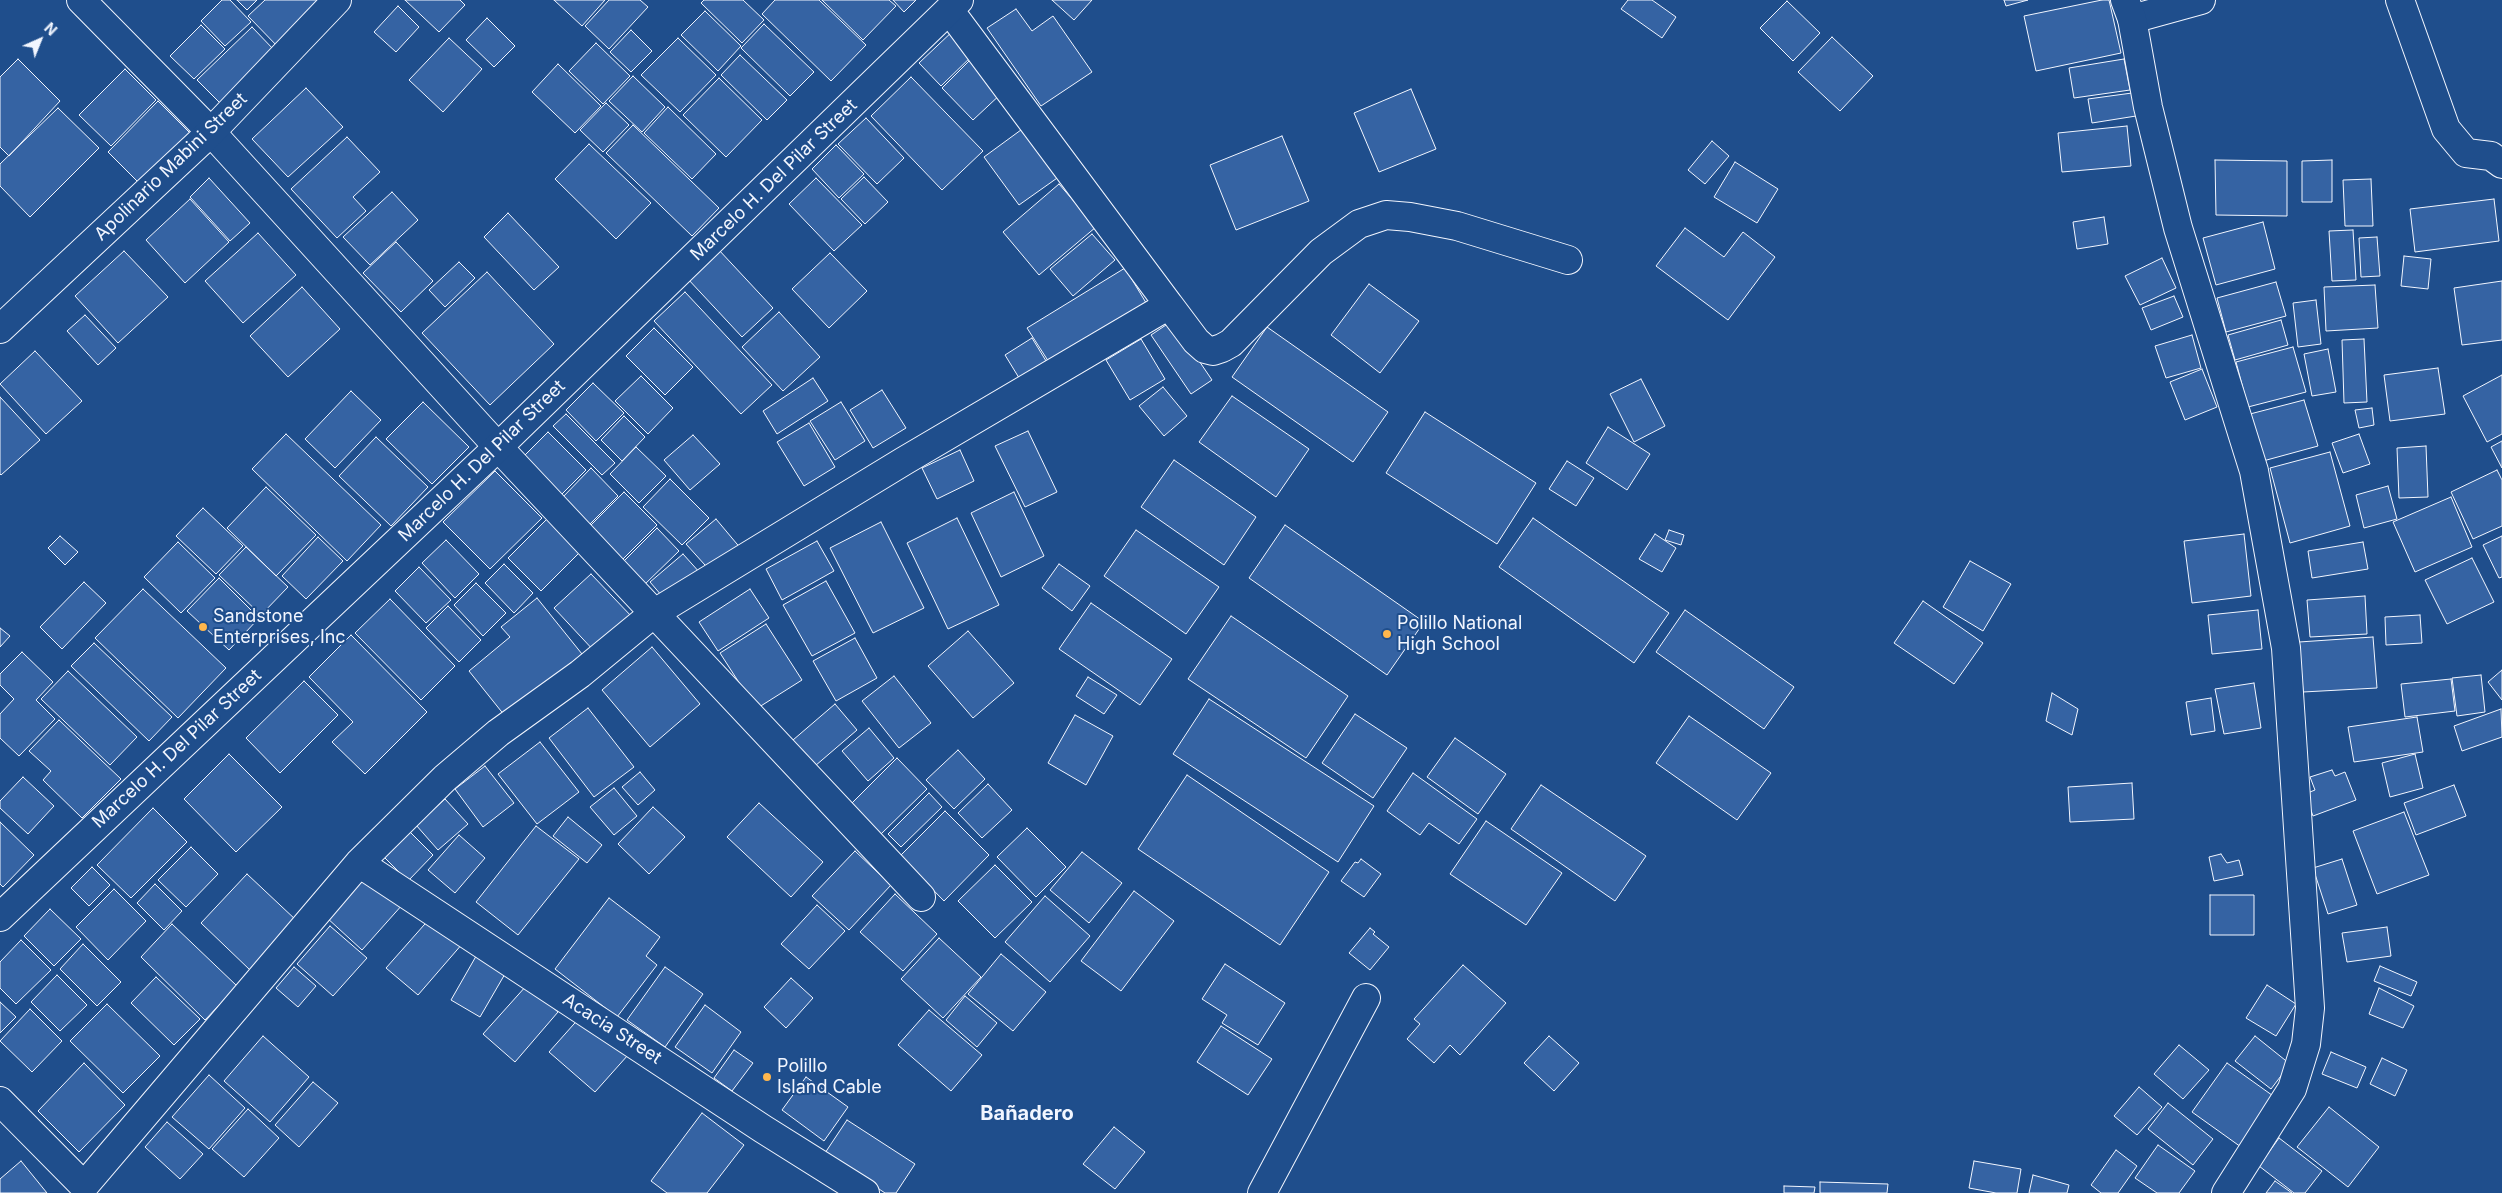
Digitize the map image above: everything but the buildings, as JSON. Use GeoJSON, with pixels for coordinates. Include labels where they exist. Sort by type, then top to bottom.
{"type":"FeatureCollection","features":[{"type":"Feature","properties":{"kind":"street"},"geometry":{"type":"LineString","coordinates":[[81,0],[211,132],[653,614],[921,897]]}},
{"type":"Feature","properties":{"kind":"street","name":"Apolinario Mabini Street"},"geometry":{"type":"LineString","coordinates":[[0,329],[211,132],[337,0]]}},
{"type":"Feature","properties":{"kind":"street"},"geometry":{"type":"LineString","coordinates":[[2201,0],[2129,10],[2148,107],[2178,228],[2254,471],[2286,648],[2310,1008],[2306,1044],[2292,1089],[2226,1193]]}},
{"type":"Feature","properties":{"kind":"street"},"geometry":{"type":"LineString","coordinates":[[2400,0],[2446,129],[2466,153],[2491,156],[2502,164]]}},
{"type":"Feature","properties":{"kind":"street"},"geometry":{"type":"LineString","coordinates":[[955,5],[1169,305],[1196,341],[1205,349],[1213,351],[1231,343],[1321,252],[1359,224],[1386,215],[1410,217],[1457,226],[1568,260]]}},
{"type":"Feature","properties":{"kind":"street","name":"Marcelo H. Del Pilar Street"},"geometry":{"type":"LineString","coordinates":[[0,916],[498,446],[955,5]]}},
{"type":"Feature","properties":{"kind":"street"},"geometry":{"type":"LineString","coordinates":[[0,1101],[84,1186],[360,863],[445,778],[490,739],[580,674],[653,614],[895,466],[1169,305]]}},
{"type":"Feature","properties":{"kind":"street","name":"Acacia Street"},"geometry":{"type":"LineString","coordinates":[[360,863],[755,1123],[865,1193]]}},
{"type":"Feature","properties":{"kind":"street"},"geometry":{"type":"LineString","coordinates":[[1262,1193],[1366,998]]}},
{"type":"Feature","properties":{"kind":"place","name":"Sandstone Enterprises, Inc"},"geometry":{"type":"Point","coordinates":[203,627]}},
{"type":"Feature","properties":{"kind":"place","name":"Polillo National High School"},"geometry":{"type":"Point","coordinates":[1387,634]}},
{"type":"Feature","properties":{"kind":"place","name":"Polillo Island Cable"},"geometry":{"type":"Point","coordinates":[767,1077]}},
{"type":"Feature","properties":{"kind":"district","name":"Bañadero"},"geometry":{"type":"Point","coordinates":[1027,1114]}}]}
